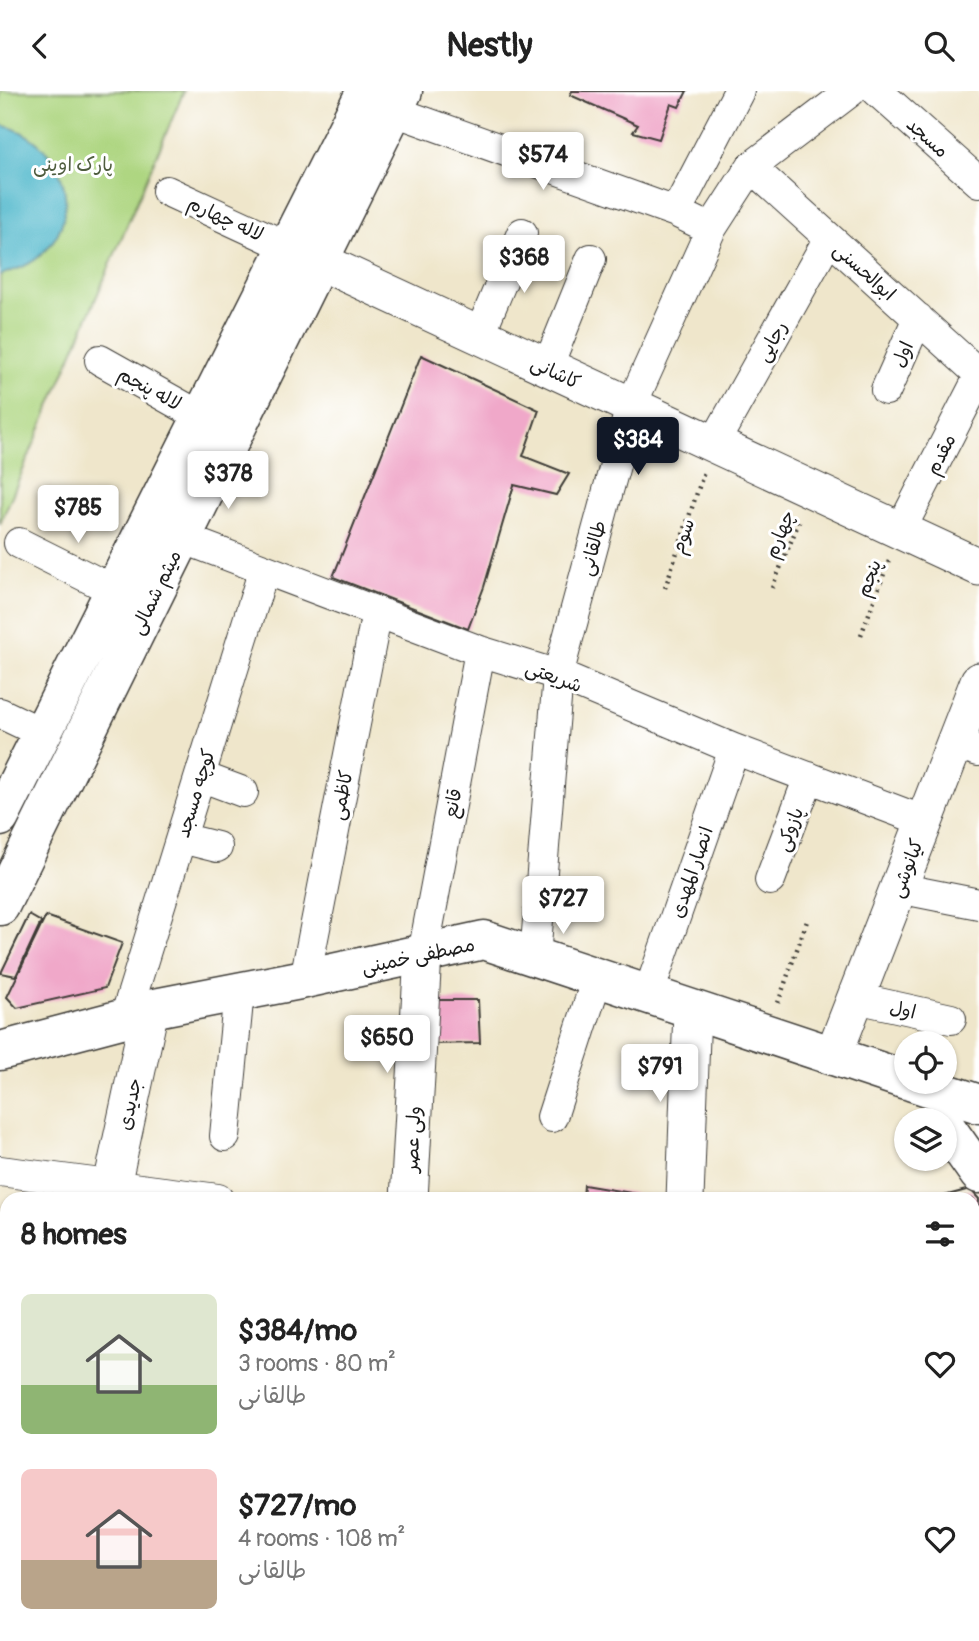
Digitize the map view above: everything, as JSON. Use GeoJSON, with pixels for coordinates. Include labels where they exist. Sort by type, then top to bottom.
{"type":"FeatureCollection","features":[{"type":"Feature","properties":{"kind":"main road","name":"میثم شمالی"},"geometry":{"type":"LineString","coordinates":[[0,817],[116,591],[200,417],[303,254],[387,98]]}},
{"type":"Feature","properties":{"kind":"main road","name":"میثم شمالی"},"geometry":{"type":"LineString","coordinates":[[0,906],[182,538],[303,254]]}},
{"type":"Feature","properties":{"kind":"main road","name":"مصطفی خمینی"},"geometry":{"type":"LineString","coordinates":[[4,1049],[137,1013],[484,940],[894,1076]]}},
{"type":"Feature","properties":{"kind":"main road"},"geometry":{"type":"LineString","coordinates":[[920,1094],[931,1108]]}},
{"type":"Feature","properties":{"kind":"main road","name":"مصطفی خمینی"},"geometry":{"type":"LineString","coordinates":[[949,1094],[979,1104]]}},
{"type":"Feature","properties":{"kind":"main road"},"geometry":{"type":"LineString","coordinates":[[957,1143],[979,1174]]}},
{"type":"Feature","properties":{"kind":"street"},"geometry":{"type":"LineString","coordinates":[[676,212],[738,91]]}},
{"type":"Feature","properties":{"kind":"street","name":"طالقانی"},"geometry":{"type":"LineString","coordinates":[[536,957],[558,675],[631,407],[711,229],[751,167],[851,91]]}},
{"type":"Feature","properties":{"kind":"street","name":"مسجد"},"geometry":{"type":"LineString","coordinates":[[877,91],[979,183]]}},
{"type":"Feature","properties":{"kind":"street"},"geometry":{"type":"LineString","coordinates":[[387,98],[676,212],[711,229]]}},
{"type":"Feature","properties":{"kind":"street","name":"ابوالحسنی"},"geometry":{"type":"LineString","coordinates":[[751,167],[979,376]]}},
{"type":"Feature","properties":{"kind":"street","name":"لاله چهارم"},"geometry":{"type":"LineString","coordinates":[[167,191],[303,254]]}},
{"type":"Feature","properties":{"kind":"street"},"geometry":{"type":"LineString","coordinates":[[479,337],[522,233]]}},
{"type":"Feature","properties":{"kind":"street","name":"رجایی"},"geometry":{"type":"LineString","coordinates":[[713,445],[829,238]]}},
{"type":"Feature","properties":{"kind":"street","name":"کاشانی"},"geometry":{"type":"LineString","coordinates":[[303,254],[979,567]]}},
{"type":"Feature","properties":{"kind":"street"},"geometry":{"type":"LineString","coordinates":[[547,368],[591,260]]}},
{"type":"Feature","properties":{"kind":"street","name":"اول"},"geometry":{"type":"LineString","coordinates":[[886,390],[918,318]]}},
{"type":"Feature","properties":{"kind":"street","name":"لاله پنجم"},"geometry":{"type":"LineString","coordinates":[[100,360],[200,417]]}},
{"type":"Feature","properties":{"kind":"street","name":"مقدم"},"geometry":{"type":"LineString","coordinates":[[901,531],[979,376]]}},
{"type":"Feature","properties":{"kind":"street","name":"شریعتی"},"geometry":{"type":"LineString","coordinates":[[182,538],[480,652],[558,675],[734,749],[924,821]]}},
{"type":"Feature","properties":{"kind":"street"},"geometry":{"type":"LineString","coordinates":[[19,543],[116,591]]}},
{"type":"Feature","properties":{"kind":"street","name":"کوچه مسجد"},"geometry":{"type":"LineString","coordinates":[[137,1013],[181,838],[264,569]]}},
{"type":"Feature","properties":{"kind":"street","name":"کاظمی"},"geometry":{"type":"LineString","coordinates":[[305,979],[377,612]]}},
{"type":"Feature","properties":{"kind":"street","name":"قانع"},"geometry":{"type":"LineString","coordinates":[[423,954],[480,652]]}},
{"type":"Feature","properties":{"kind":"street","name":"کیانوشی"},"geometry":{"type":"LineString","coordinates":[[833,1056],[924,821],[967,747],[979,681]]}},
{"type":"Feature","properties":{"kind":"street"},"geometry":{"type":"LineString","coordinates":[[0,713],[43,733]]}},
{"type":"Feature","properties":{"kind":"street","name":"انصار المهدی"},"geometry":{"type":"LineString","coordinates":[[648,995],[734,749]]}},
{"type":"Feature","properties":{"kind":"street"},"geometry":{"type":"LineString","coordinates":[[200,776],[243,792]]}},
{"type":"Feature","properties":{"kind":"street","name":"پازوکی"},"geometry":{"type":"LineString","coordinates":[[769,880],[809,777]]}},
{"type":"Feature","properties":{"kind":"street"},"geometry":{"type":"LineString","coordinates":[[181,838],[217,847]]}},
{"type":"Feature","properties":{"kind":"street"},"geometry":{"type":"LineString","coordinates":[[898,888],[979,904]]}},
{"type":"Feature","properties":{"kind":"street","name":"ولی عصر"},"geometry":{"type":"LineString","coordinates":[[408,1192],[423,954]]}},
{"type":"Feature","properties":{"kind":"street"},"geometry":{"type":"LineString","coordinates":[[552,1117],[597,978]]}},
{"type":"Feature","properties":{"kind":"street"},"geometry":{"type":"LineString","coordinates":[[225,1136],[239,991]]}},
{"type":"Feature","properties":{"kind":"street","name":"اول"},"geometry":{"type":"LineString","coordinates":[[856,998],[951,1019]]}},
{"type":"Feature","properties":{"kind":"street"},"geometry":{"type":"LineString","coordinates":[[685,1192],[692,1010]]}},
{"type":"Feature","properties":{"kind":"street","name":"جدیدی"},"geometry":{"type":"LineString","coordinates":[[111,1192],[137,1013]]}},
{"type":"Feature","properties":{"kind":"street"},"geometry":{"type":"LineString","coordinates":[[0,1171],[111,1192]]}},
{"type":"Feature","properties":{"kind":"path","name":"سوم"},"geometry":{"type":"LineString","coordinates":[[665,588],[713,445]]}},
{"type":"Feature","properties":{"kind":"path","name":"چهارم"},"geometry":{"type":"LineString","coordinates":[[772,588],[812,490]]}},
{"type":"Feature","properties":{"kind":"path","name":"پنجم"},"geometry":{"type":"LineString","coordinates":[[861,635],[901,531]]}},
{"type":"Feature","properties":{"kind":"path"},"geometry":{"type":"LineString","coordinates":[[768,1034],[807,921]]}},
{"type":"Feature","properties":{"kind":"green space","name":"پارک اوینی"},"geometry":{"type":"Polygon","coordinates":[[[0,91],[184,91],[0,524],[0,91]]]}},
{"type":"Feature","properties":{"kind":"water"},"geometry":{"type":"Polygon","coordinates":[[[0,125],[21,132],[38,143],[52,159],[61,177],[65,196],[64,216],[57,235],[43,253],[28,264],[0,275],[0,125]]]}},
{"type":"Feature","properties":{"kind":"building"},"geometry":{"type":"Polygon","coordinates":[[[572,91],[687,91],[679,107],[671,104],[659,139],[633,132],[638,125],[570,95],[572,91]]]}},
{"type":"Feature","properties":{"kind":"building"},"geometry":{"type":"Polygon","coordinates":[[[421,355],[539,410],[523,456],[569,474],[556,495],[514,485],[484,587],[468,629],[333,577],[421,355]]]}},
{"type":"Feature","properties":{"kind":"building"},"geometry":{"type":"Polygon","coordinates":[[[29,915],[41,922],[16,976],[1,973],[29,915]]]}},
{"type":"Feature","properties":{"kind":"building"},"geometry":{"type":"Polygon","coordinates":[[[46,916],[122,943],[105,988],[17,1008],[7,997],[46,916]]]}},
{"type":"Feature","properties":{"kind":"building"},"geometry":{"type":"Polygon","coordinates":[[[429,1000],[478,1000],[480,1043],[431,1044],[429,1000]]]}},
{"type":"Feature","properties":{"kind":"building"},"geometry":{"type":"Polygon","coordinates":[[[584,1185],[625,1192],[584,1192],[584,1185]]]}}]}
